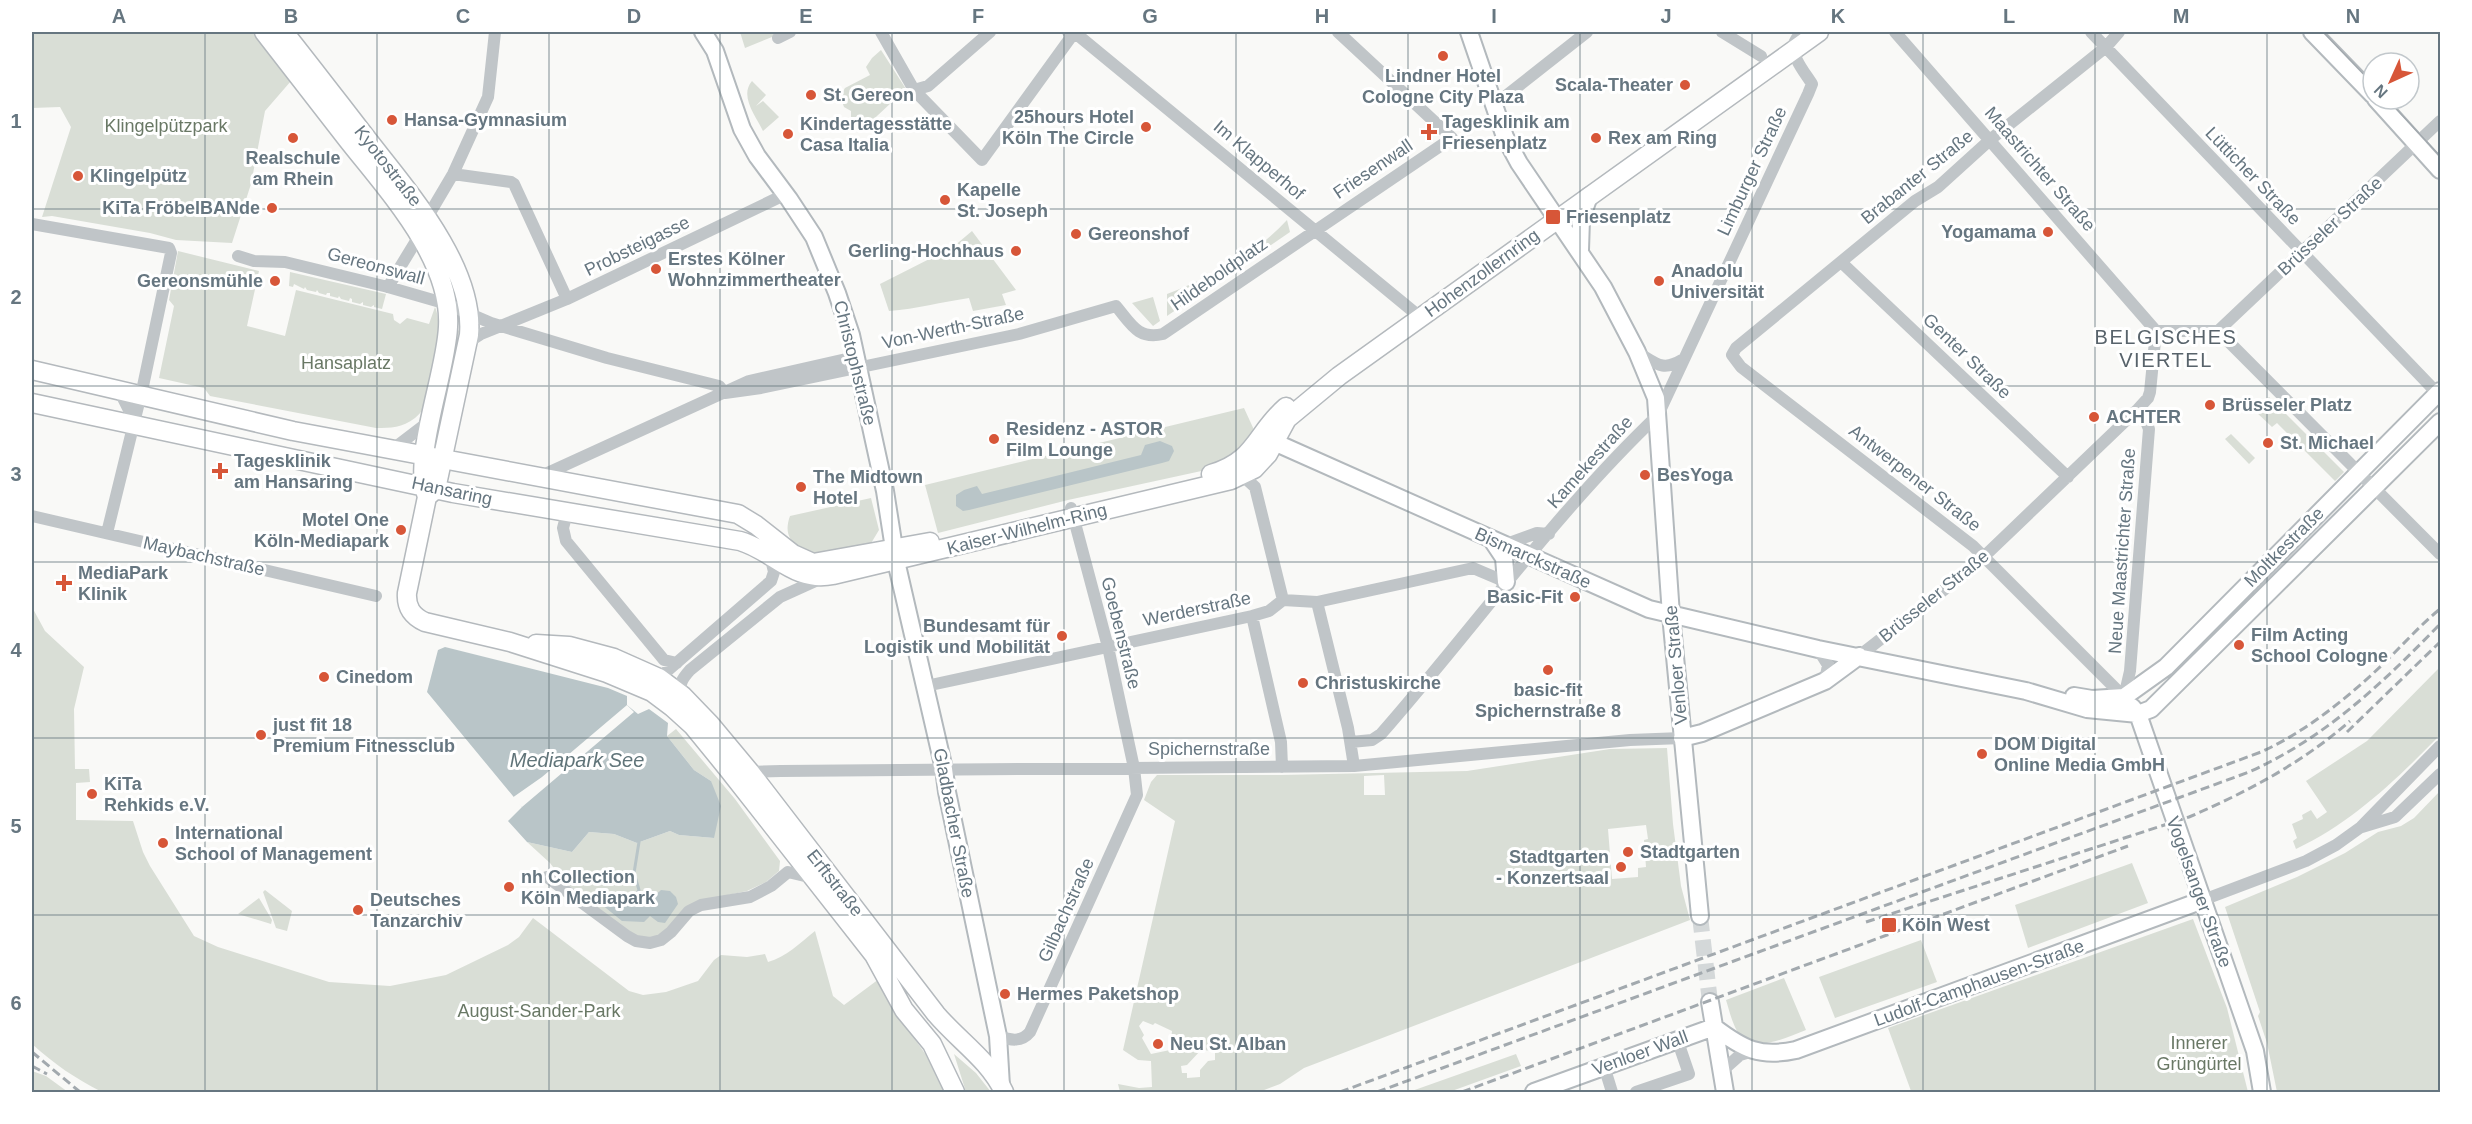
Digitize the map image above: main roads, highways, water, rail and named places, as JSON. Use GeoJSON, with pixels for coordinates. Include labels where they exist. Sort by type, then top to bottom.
{"type":"FeatureCollection","features":[{"type":"Feature","properties":{"kind":"main road","name":"Kyotostraße"},"geometry":{"type":"LineString","coordinates":[[264,32],[401,208],[419,236],[436,270],[447,304],[448,328],[431,420],[429,478]]}},
{"type":"Feature","properties":{"kind":"main road","name":"Kyotostraße"},"geometry":{"type":"LineString","coordinates":[[284,32],[427,218],[450,260],[469,313],[467,343],[429,478]]}},
{"type":"Feature","properties":{"kind":"main road","name":"Hohenzollernring"},"geometry":{"type":"LineString","coordinates":[[1269,439],[1287,420],[1416,314],[1554,214],[1761,56],[1798,37],[1819,32]]}},
{"type":"Feature","properties":{"kind":"main road","name":"Hohenzollernring"},"geometry":{"type":"LineString","coordinates":[[1554,214],[1589,196],[1798,37]]}},
{"type":"Feature","properties":{"kind":"main road","name":"Hansaring"},"geometry":{"type":"LineString","coordinates":[[32,370],[293,431],[393,449],[429,478]]}},
{"type":"Feature","properties":{"kind":"main road","name":"Hansaring"},"geometry":{"type":"LineString","coordinates":[[32,403],[429,478],[567,513],[740,541],[774,549]]}},
{"type":"Feature","properties":{"kind":"main road","name":"Kaiser-Wilhelm-Ring"},"geometry":{"type":"LineString","coordinates":[[774,549],[794,571],[809,577],[822,578],[938,541],[1243,476],[1254,469],[1269,439]]}},
{"type":"Feature","properties":{"kind":"main road","name":"Kaiser-Wilhelm-Ring"},"geometry":{"type":"LineString","coordinates":[[1072,513],[1225,470],[1243,460],[1269,439]]}},
{"type":"Feature","properties":{"kind":"main road","name":"Hansaring"},"geometry":{"type":"LineString","coordinates":[[429,478],[464,471],[508,471],[738,514],[756,525],[774,549]]}},
{"type":"Feature","properties":{"kind":"main road"},"geometry":{"type":"LineString","coordinates":[[429,478],[407,593],[406,603],[414,615],[433,624],[510,642],[607,673],[655,685]]}},
{"type":"Feature","properties":{"kind":"main road","name":"Kaiser-Wilhelm-Ring"},"geometry":{"type":"LineString","coordinates":[[774,549],[813,563],[895,554]]}},
{"type":"Feature","properties":{"kind":"main road","name":"Erftstraße"},"geometry":{"type":"LineString","coordinates":[[655,685],[683,696],[710,724],[785,843],[874,955],[904,1010],[932,1044],[955,1092]]}},
{"type":"Feature","properties":{"kind":"main road","name":"Erftstraße"},"geometry":{"type":"LineString","coordinates":[[655,685],[672,707],[744,776],[936,1014],[955,1036],[986,1063],[1003,1089]]}},
{"type":"Feature","properties":{"kind":"water"},"geometry":{"type":"Polygon","coordinates":[[[1160,441],[1172,446],[1174,451],[1169,461],[969,510],[963,511],[956,506],[956,495],[964,490],[977,486],[982,494],[1141,455],[1145,445],[1160,441]]]}},
{"type":"Feature","properties":{"kind":"water","name":"Mediapark See"},"geometry":{"type":"Polygon","coordinates":[[[445,647],[608,688],[627,696],[627,705],[638,714],[649,709],[668,723],[667,736],[694,770],[711,781],[721,806],[714,838],[679,835],[670,831],[637,843],[614,834],[589,832],[572,852],[527,842],[508,821],[522,807],[427,692],[438,650],[445,647]]]}},
{"type":"Feature","properties":{"kind":"water"},"geometry":{"type":"Polygon","coordinates":[[[661,890],[670,891],[676,897],[678,904],[665,923],[658,922],[650,916],[644,922],[622,921],[601,904],[608,897],[643,897],[656,894],[661,890]]]}},
{"type":"Feature","properties":{"kind":"waterway"},"geometry":{"type":"LineString","coordinates":[[635,897],[639,890],[634,873],[639,842]]}},
{"type":"Feature","properties":{"kind":"tunnel"},"geometry":{"type":"LineString","coordinates":[[1700,916],[1710,1002]]}},
{"type":"Feature","properties":{"kind":"tram line"},"geometry":{"type":"LineString","coordinates":[[2323,32],[2361,72]]}},
{"type":"Feature","properties":{"kind":"tram line"},"geometry":{"type":"LineString","coordinates":[[2398,111],[2440,156]]}},
{"type":"Feature","properties":{"kind":"railway"},"geometry":{"type":"LineString","coordinates":[[1340,1092],[2261,752],[2309,725],[2339,703],[2440,609]]}},
{"type":"Feature","properties":{"kind":"railway"},"geometry":{"type":"LineString","coordinates":[[1377,1092],[2249,772],[2303,743],[2328,726],[2375,688],[2440,624]]}},
{"type":"Feature","properties":{"kind":"railway"},"geometry":{"type":"LineString","coordinates":[[2347,732],[2440,642]]}},
{"type":"Feature","properties":{"kind":"railway"},"geometry":{"type":"LineString","coordinates":[[1866,922],[2189,817],[2273,775],[2313,750],[2350,721]]}},
{"type":"Feature","properties":{"kind":"railway"},"geometry":{"type":"LineString","coordinates":[[1462,1092],[2128,846]]}},
{"type":"Feature","properties":{"kind":"railway"},"geometry":{"type":"LineString","coordinates":[[32,1052],[80,1092]]}},
{"type":"Feature","properties":{"kind":"railway"},"geometry":{"type":"LineString","coordinates":[[32,1066],[47,1074]]}},
{"type":"Feature","properties":{"kind":"place","name":"Lindner Hotel Cologne City Plaza"},"geometry":{"type":"Point","coordinates":[1443,56]}},
{"type":"Feature","properties":{"kind":"place","name":"Scala-Theater"},"geometry":{"type":"Point","coordinates":[1685,85]}},
{"type":"Feature","properties":{"kind":"place","name":"St. Gereon"},"geometry":{"type":"Point","coordinates":[811,95]}},
{"type":"Feature","properties":{"kind":"place","name":"Hansa-Gymnasium"},"geometry":{"type":"Point","coordinates":[392,120]}},
{"type":"Feature","properties":{"kind":"place","name":"25hours Hotel Köln The Circle"},"geometry":{"type":"Point","coordinates":[1146,127]}},
{"type":"Feature","properties":{"kind":"place","name":"Tagesklinik am Friesenplatz"},"geometry":{"type":"Point","coordinates":[1429,132]}},
{"type":"Feature","properties":{"kind":"place","name":"Kindertagesstätte Casa Italia"},"geometry":{"type":"Point","coordinates":[788,134]}},
{"type":"Feature","properties":{"kind":"place","name":"Realschule am Rhein"},"geometry":{"type":"Point","coordinates":[293,138]}},
{"type":"Feature","properties":{"kind":"place","name":"Rex am Ring"},"geometry":{"type":"Point","coordinates":[1596,138]}},
{"type":"Feature","properties":{"kind":"place","name":"Klingelpütz"},"geometry":{"type":"Point","coordinates":[78,176]}},
{"type":"Feature","properties":{"kind":"place","name":"Kapelle St. Joseph"},"geometry":{"type":"Point","coordinates":[945,200]}},
{"type":"Feature","properties":{"kind":"place","name":"KiTa FröbelBANde"},"geometry":{"type":"Point","coordinates":[272,208]}},
{"type":"Feature","properties":{"kind":"place","name":"Friesenplatz"},"geometry":{"type":"Point","coordinates":[1553,217]}},
{"type":"Feature","properties":{"kind":"place","name":"Yogamama"},"geometry":{"type":"Point","coordinates":[2048,232]}},
{"type":"Feature","properties":{"kind":"place","name":"Gereonshof"},"geometry":{"type":"Point","coordinates":[1076,234]}},
{"type":"Feature","properties":{"kind":"place","name":"Gerling-Hochhaus"},"geometry":{"type":"Point","coordinates":[1016,251]}},
{"type":"Feature","properties":{"kind":"place","name":"Erstes Kölner Wohnzimmertheater"},"geometry":{"type":"Point","coordinates":[656,269]}},
{"type":"Feature","properties":{"kind":"place","name":"Gereonsmühle"},"geometry":{"type":"Point","coordinates":[275,281]}},
{"type":"Feature","properties":{"kind":"place","name":"Anadolu Universität"},"geometry":{"type":"Point","coordinates":[1659,281]}},
{"type":"Feature","properties":{"kind":"place","name":"Brüsseler Platz"},"geometry":{"type":"Point","coordinates":[2210,405]}},
{"type":"Feature","properties":{"kind":"place","name":"ACHTER"},"geometry":{"type":"Point","coordinates":[2094,417]}},
{"type":"Feature","properties":{"kind":"place","name":"Residenz - ASTOR Film Lounge"},"geometry":{"type":"Point","coordinates":[994,439]}},
{"type":"Feature","properties":{"kind":"place","name":"St. Michael"},"geometry":{"type":"Point","coordinates":[2268,443]}},
{"type":"Feature","properties":{"kind":"place","name":"Tagesklinik am Hansaring"},"geometry":{"type":"Point","coordinates":[220,471]}},
{"type":"Feature","properties":{"kind":"place","name":"BesYoga"},"geometry":{"type":"Point","coordinates":[1645,475]}},
{"type":"Feature","properties":{"kind":"place","name":"The Midtown Hotel"},"geometry":{"type":"Point","coordinates":[801,487]}},
{"type":"Feature","properties":{"kind":"place","name":"Motel One Köln-Mediapark"},"geometry":{"type":"Point","coordinates":[401,530]}},
{"type":"Feature","properties":{"kind":"place","name":"MediaPark Klinik"},"geometry":{"type":"Point","coordinates":[64,583]}},
{"type":"Feature","properties":{"kind":"place","name":"Basic-Fit"},"geometry":{"type":"Point","coordinates":[1575,597]}},
{"type":"Feature","properties":{"kind":"place","name":"Bundesamt für Logistik und Mobilität"},"geometry":{"type":"Point","coordinates":[1062,636]}},
{"type":"Feature","properties":{"kind":"place","name":"Film Acting School Cologne"},"geometry":{"type":"Point","coordinates":[2239,645]}},
{"type":"Feature","properties":{"kind":"place","name":"basic-fit Spichernstraße 8"},"geometry":{"type":"Point","coordinates":[1548,670]}},
{"type":"Feature","properties":{"kind":"place","name":"Cinedom"},"geometry":{"type":"Point","coordinates":[324,677]}},
{"type":"Feature","properties":{"kind":"place","name":"Christuskirche"},"geometry":{"type":"Point","coordinates":[1303,683]}},
{"type":"Feature","properties":{"kind":"place","name":"just fit 18 Premium Fitnessclub"},"geometry":{"type":"Point","coordinates":[261,735]}},
{"type":"Feature","properties":{"kind":"place","name":"DOM Digital Online Media GmbH"},"geometry":{"type":"Point","coordinates":[1982,754]}},
{"type":"Feature","properties":{"kind":"place","name":"KiTa Rehkids e.V."},"geometry":{"type":"Point","coordinates":[92,794]}},
{"type":"Feature","properties":{"kind":"place","name":"International School of Management"},"geometry":{"type":"Point","coordinates":[163,843]}},
{"type":"Feature","properties":{"kind":"place","name":"Stadtgarten"},"geometry":{"type":"Point","coordinates":[1628,852]}},
{"type":"Feature","properties":{"kind":"place","name":"Stadtgarten - Konzertsaal"},"geometry":{"type":"Point","coordinates":[1621,867]}},
{"type":"Feature","properties":{"kind":"place","name":"nh Collection Köln Mediapark"},"geometry":{"type":"Point","coordinates":[509,887]}},
{"type":"Feature","properties":{"kind":"place","name":"Deutsches Tanzarchiv"},"geometry":{"type":"Point","coordinates":[358,910]}},
{"type":"Feature","properties":{"kind":"place","name":"Köln West"},"geometry":{"type":"Point","coordinates":[1889,925]}},
{"type":"Feature","properties":{"kind":"place","name":"Hermes Paketshop"},"geometry":{"type":"Point","coordinates":[1005,994]}},
{"type":"Feature","properties":{"kind":"place","name":"Neu St. Alban"},"geometry":{"type":"Point","coordinates":[1158,1044]}},
{"type":"Feature","properties":{"kind":"district","name":"BELGISCHES VIERTEL"},"geometry":{"type":"Point","coordinates":[2166,348]}},
{"type":"Feature","properties":{"kind":"park label","name":"Klingelpützpark"},"geometry":{"type":"Point","coordinates":[166,126]}},
{"type":"Feature","properties":{"kind":"park label","name":"Hansaplatz"},"geometry":{"type":"Point","coordinates":[346,363]}},
{"type":"Feature","properties":{"kind":"park label","name":"August-Sander-Park"},"geometry":{"type":"Point","coordinates":[539,1011]}},
{"type":"Feature","properties":{"kind":"park label","name":"Innerer Grüngürtel"},"geometry":{"type":"Point","coordinates":[2199,1053]}}]}
